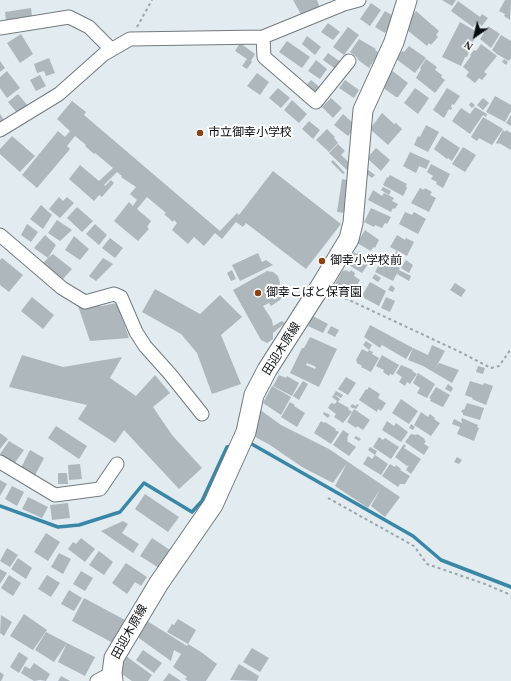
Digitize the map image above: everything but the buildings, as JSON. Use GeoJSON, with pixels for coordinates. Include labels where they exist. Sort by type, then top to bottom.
{"type":"FeatureCollection","features":[{"type":"Feature","properties":{"kind":"main road","name":"田迎木原線"},"geometry":{"type":"LineString","coordinates":[[107,678],[114,658],[159,583],[213,505],[246,432],[254,395],[267,370],[349,239],[353,223],[363,110],[394,42],[407,0]]}},
{"type":"Feature","properties":{"kind":"street"},"geometry":{"type":"LineString","coordinates":[[0,130],[59,94],[104,54],[130,39],[263,37],[344,4],[359,0]]}},
{"type":"Feature","properties":{"kind":"street"},"geometry":{"type":"LineString","coordinates":[[0,28],[69,17],[89,27],[112,49]]}},
{"type":"Feature","properties":{"kind":"street"},"geometry":{"type":"LineString","coordinates":[[263,37],[264,57],[316,102],[349,61]]}},
{"type":"Feature","properties":{"kind":"street"},"geometry":{"type":"LineString","coordinates":[[0,235],[62,288],[85,302],[114,294],[121,297],[136,332],[145,346],[202,414]]}},
{"type":"Feature","properties":{"kind":"street"},"geometry":{"type":"LineString","coordinates":[[0,462],[55,496],[100,489],[117,464]]}},
{"type":"Feature","properties":{"kind":"path"},"geometry":{"type":"LineString","coordinates":[[130,39],[152,0]]}},
{"type":"Feature","properties":{"kind":"path"},"geometry":{"type":"LineString","coordinates":[[320,287],[451,347],[491,368],[499,366],[511,349]]}},
{"type":"Feature","properties":{"kind":"path"},"geometry":{"type":"LineString","coordinates":[[328,498],[414,546],[427,564],[485,584],[511,595]]}},
{"type":"Feature","properties":{"kind":"waterway"},"geometry":{"type":"LineString","coordinates":[[247,443],[250,443],[413,536],[441,560],[511,587]]}},
{"type":"Feature","properties":{"kind":"waterway"},"geometry":{"type":"LineString","coordinates":[[0,506],[58,527],[79,525],[120,512],[144,483],[192,512],[202,501],[227,447],[233,446]]}},
{"type":"Feature","properties":{"kind":"place","name":"市立御幸小学校"},"geometry":{"type":"Point","coordinates":[200,133]}},
{"type":"Feature","properties":{"kind":"place","name":"御幸小学校前"},"geometry":{"type":"Point","coordinates":[322,261]}},
{"type":"Feature","properties":{"kind":"place","name":"御幸こばと保育園"},"geometry":{"type":"Point","coordinates":[258,293]}}]}
